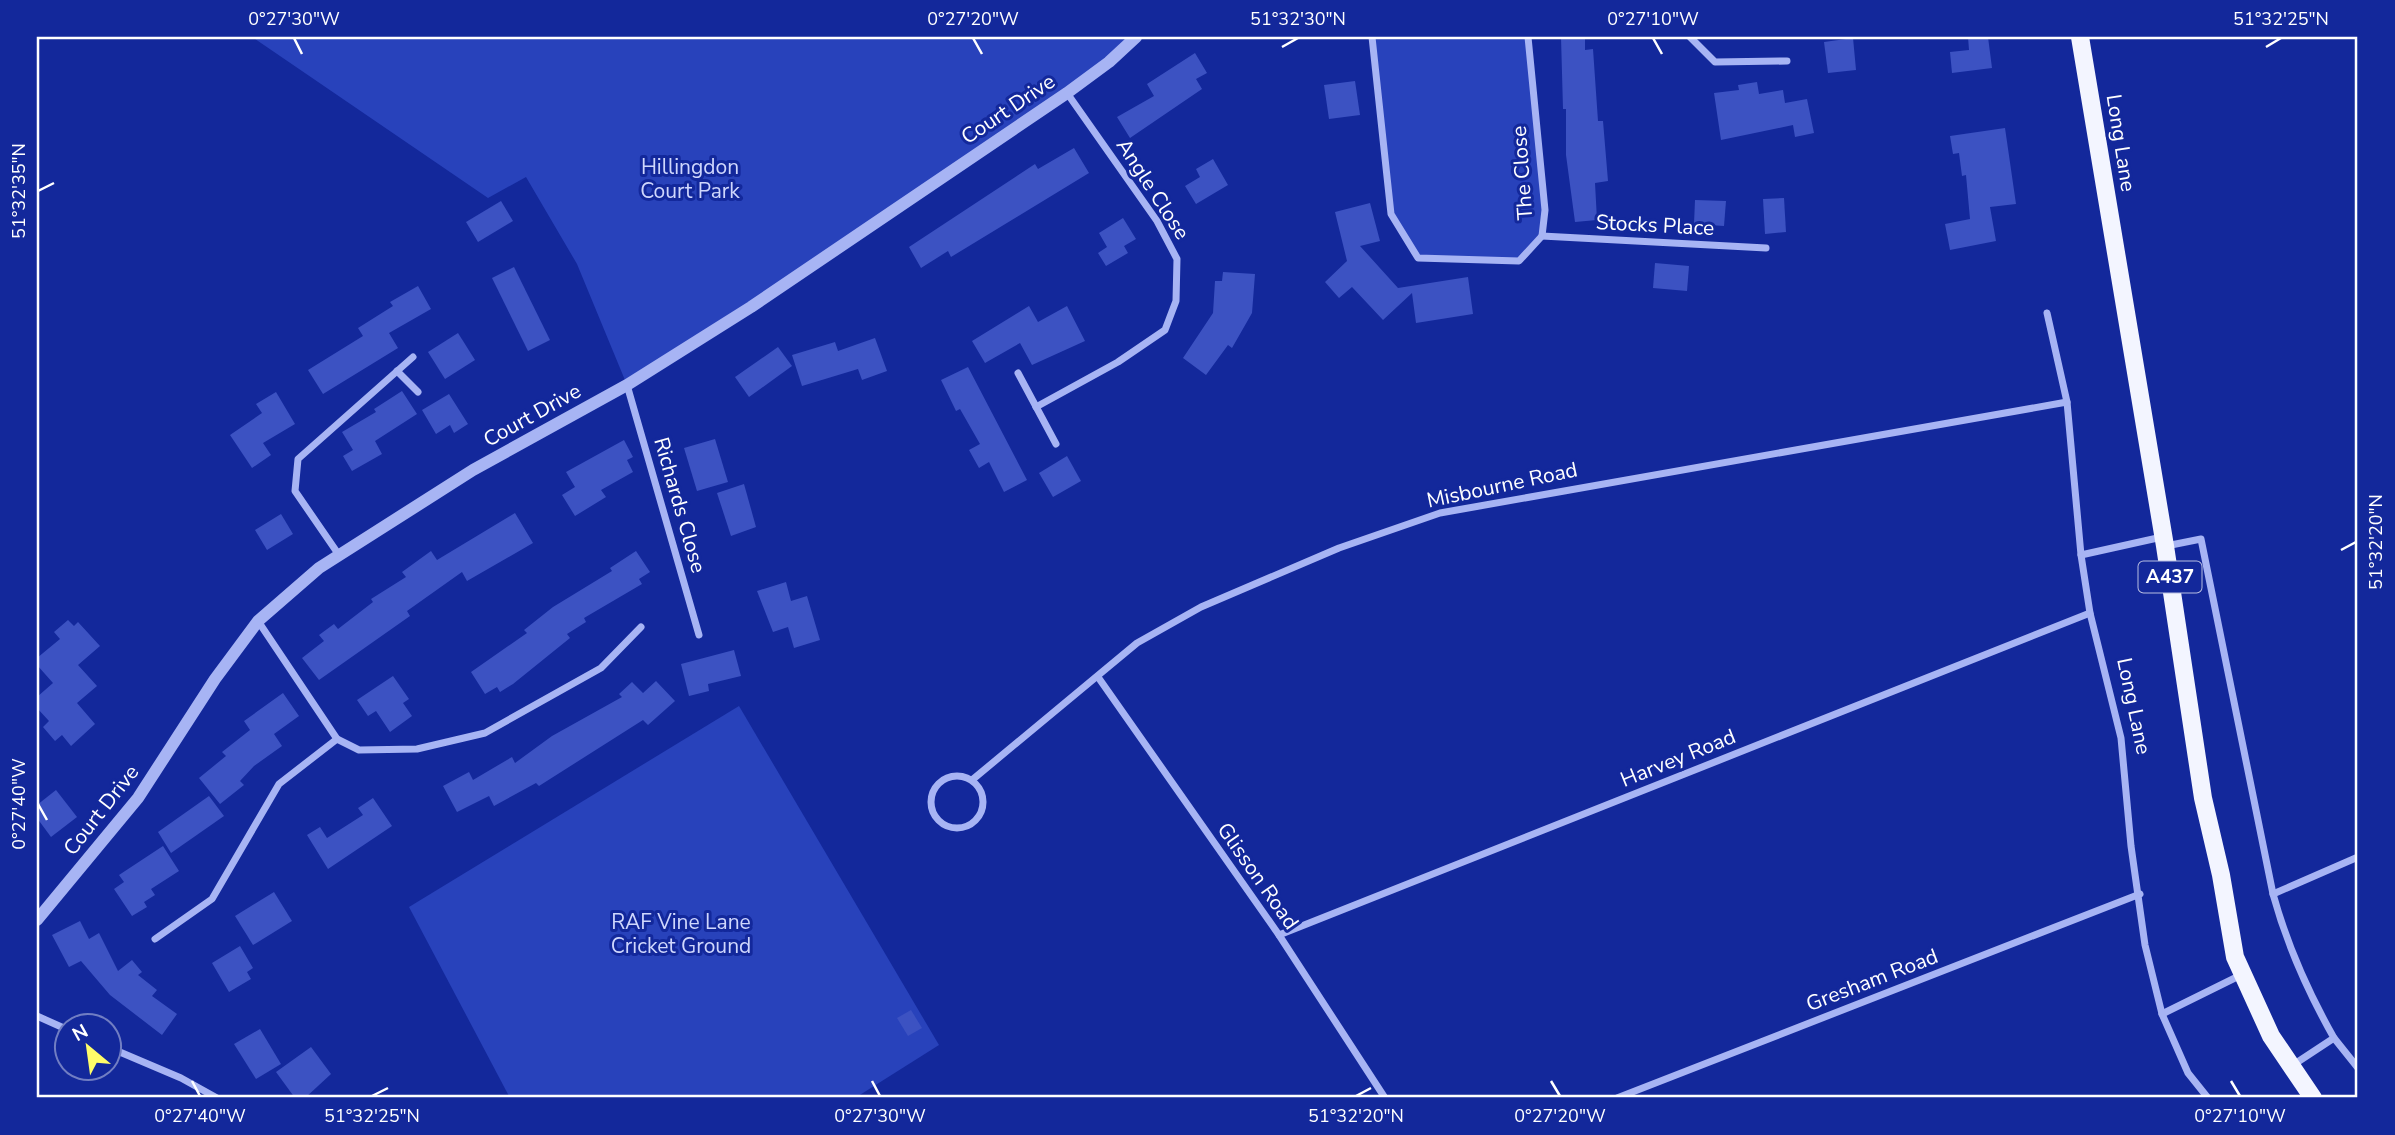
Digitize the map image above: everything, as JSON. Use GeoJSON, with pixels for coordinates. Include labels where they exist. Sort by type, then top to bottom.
{"type":"FeatureCollection","features":[{"type":"Feature","properties":{"kind":"main road","name":"Long Lane"},"geometry":{"type":"LineString","coordinates":[[2080,37],[2164,542],[2203,798],[2241,975],[2290,1067],[2313,1098]]}},
{"type":"Feature","properties":{"kind":"street","name":"Court Drive"},"geometry":{"type":"LineString","coordinates":[[37,920],[138,799],[215,679],[258,621],[339,555],[473,470],[627,384],[832,253],[1066,93],[1109,62],[1136,37]]}},
{"type":"Feature","properties":{"kind":"street","name":"The Close"},"geometry":{"type":"LineString","coordinates":[[1372,37],[1391,214],[1418,258],[1519,261],[1542,236],[1545,210],[1528,37]]}},
{"type":"Feature","properties":{"kind":"street"},"geometry":{"type":"LineString","coordinates":[[1690,37],[1715,62],[1787,61]]}},
{"type":"Feature","properties":{"kind":"street","name":"Angle Close"},"geometry":{"type":"LineString","coordinates":[[1036,407],[1118,362],[1165,330],[1176,302],[1177,259],[1157,221],[1066,93]]}},
{"type":"Feature","properties":{"kind":"street","name":"Stocks Place"},"geometry":{"type":"LineString","coordinates":[[1542,236],[1766,248]]}},
{"type":"Feature","properties":{"kind":"street","name":"Long Lane"},"geometry":{"type":"LineString","coordinates":[[2047,313],[2067,402],[2081,555],[2090,613],[2121,738],[2131,846],[2140,894],[2145,945],[2162,1014],[2188,1073],[2208,1098]]}},
{"type":"Feature","properties":{"kind":"street"},"geometry":{"type":"LineString","coordinates":[[339,555],[295,491],[298,459],[413,357]]}},
{"type":"Feature","properties":{"kind":"street"},"geometry":{"type":"LineString","coordinates":[[397,371],[418,392]]}},
{"type":"Feature","properties":{"kind":"street"},"geometry":{"type":"LineString","coordinates":[[1018,373],[1056,444]]}},
{"type":"Feature","properties":{"kind":"street","name":"Richards Close"},"geometry":{"type":"LineString","coordinates":[[627,384],[699,635]]}},
{"type":"Feature","properties":{"kind":"street","name":"Misbourne Road"},"geometry":{"type":"LineString","coordinates":[[972,780],[1138,643],[1201,607],[1339,548],[1440,513],[2067,402]]}},
{"type":"Feature","properties":{"kind":"street"},"geometry":{"type":"LineString","coordinates":[[2081,555],[2201,539],[2273,894],[2283,931],[2315,1004],[2334,1038],[2358,1068]]}},
{"type":"Feature","properties":{"kind":"street","name":"Harvey Road"},"geometry":{"type":"LineString","coordinates":[[1279,935],[2090,613]]}},
{"type":"Feature","properties":{"kind":"street"},"geometry":{"type":"LineString","coordinates":[[258,621],[337,739],[359,750],[417,749],[485,733],[601,668],[641,627]]}},
{"type":"Feature","properties":{"kind":"street","name":"Glisson Road"},"geometry":{"type":"LineString","coordinates":[[1098,677],[1279,935],[1385,1098]]}},
{"type":"Feature","properties":{"kind":"street"},"geometry":{"type":"LineString","coordinates":[[155,939],[212,899],[279,784],[337,739]]}},
{"type":"Feature","properties":{"kind":"street"},"geometry":{"type":"LineString","coordinates":[[955,776],[972,780],[983,801],[976,820],[957,828],[937,819],[930,798],[939,782],[955,776]]}},
{"type":"Feature","properties":{"kind":"street"},"geometry":{"type":"LineString","coordinates":[[2273,894],[2358,857]]}},
{"type":"Feature","properties":{"kind":"street","name":"Gresham Road"},"geometry":{"type":"LineString","coordinates":[[1617,1098],[2140,894]]}},
{"type":"Feature","properties":{"kind":"street"},"geometry":{"type":"LineString","coordinates":[[2162,1014],[2241,975]]}},
{"type":"Feature","properties":{"kind":"street"},"geometry":{"type":"LineString","coordinates":[[2290,1067],[2334,1038]]}},
{"type":"Feature","properties":{"kind":"street"},"geometry":{"type":"LineString","coordinates":[[122,1053],[181,1078],[216,1098]]}},
{"type":"Feature","properties":{"kind":"green space","name":"Hillingdon Court Park"},"geometry":{"type":"Polygon","coordinates":[[[252,37],[1136,37],[1109,62],[627,385],[577,264],[526,177],[488,198],[252,37]]]}},
{"type":"Feature","properties":{"kind":"green space"},"geometry":{"type":"Polygon","coordinates":[[[1372,37],[1528,37],[1545,210],[1542,236],[1519,261],[1418,258],[1391,214],[1372,37]]]}},
{"type":"Feature","properties":{"kind":"green space","name":"RAF Vine Lane Cricket Ground"},"geometry":{"type":"Polygon","coordinates":[[[739,706],[939,1045],[855,1098],[510,1098],[409,907],[739,706]]]}},
{"type":"Feature","properties":{"kind":"building"},"geometry":{"type":"Polygon","coordinates":[[[1561,37],[1585,37],[1585,50],[1593,49],[1598,121],[1603,121],[1608,181],[1595,183],[1597,220],[1575,222],[1566,155],[1561,37]]]}},
{"type":"Feature","properties":{"kind":"building"},"geometry":{"type":"Polygon","coordinates":[[[1968,37],[1988,37],[1992,68],[1952,73],[1950,52],[1969,50],[1968,37]]]}},
{"type":"Feature","properties":{"kind":"building"},"geometry":{"type":"Polygon","coordinates":[[[1853,38],[1856,70],[1828,73],[1824,42],[1853,38]]]}},
{"type":"Feature","properties":{"kind":"building"},"geometry":{"type":"Polygon","coordinates":[[[1195,53],[1207,73],[1196,79],[1202,89],[1130,138],[1117,117],[1154,96],[1147,84],[1195,53]]]}},
{"type":"Feature","properties":{"kind":"building"},"geometry":{"type":"Polygon","coordinates":[[[1355,81],[1360,115],[1329,119],[1324,85],[1355,81]]]}},
{"type":"Feature","properties":{"kind":"building"},"geometry":{"type":"Polygon","coordinates":[[[1757,82],[1759,94],[1783,90],[1785,103],[1807,99],[1814,133],[1795,137],[1793,125],[1721,140],[1714,93],[1739,90],[1738,85],[1757,82]]]}},
{"type":"Feature","properties":{"kind":"building"},"geometry":{"type":"Polygon","coordinates":[[[2005,128],[2016,204],[1990,207],[1996,241],[1950,250],[1945,224],[1970,219],[1966,175],[1962,176],[1959,153],[1953,154],[1950,136],[2005,128]]]}},
{"type":"Feature","properties":{"kind":"building"},"geometry":{"type":"Polygon","coordinates":[[[1074,148],[1089,173],[951,257],[948,251],[921,268],[909,247],[1035,164],[1038,169],[1074,148]]]}},
{"type":"Feature","properties":{"kind":"building"},"geometry":{"type":"Polygon","coordinates":[[[1213,159],[1228,185],[1196,204],[1185,186],[1200,177],[1196,169],[1213,159]]]}},
{"type":"Feature","properties":{"kind":"building"},"geometry":{"type":"Polygon","coordinates":[[[1784,198],[1786,232],[1765,234],[1763,199],[1784,198]]]}},
{"type":"Feature","properties":{"kind":"building"},"geometry":{"type":"Polygon","coordinates":[[[1695,200],[1726,201],[1724,226],[1694,224],[1695,200]]]}},
{"type":"Feature","properties":{"kind":"building"},"geometry":{"type":"Polygon","coordinates":[[[501,201],[513,221],[478,242],[466,222],[501,201]]]}},
{"type":"Feature","properties":{"kind":"building"},"geometry":{"type":"Polygon","coordinates":[[[1370,203],[1380,241],[1360,246],[1398,288],[1468,277],[1473,314],[1416,323],[1412,293],[1383,320],[1352,287],[1339,298],[1325,282],[1347,261],[1335,212],[1370,203]]]}},
{"type":"Feature","properties":{"kind":"building"},"geometry":{"type":"Polygon","coordinates":[[[1123,218],[1136,239],[1124,246],[1128,253],[1106,266],[1098,253],[1107,247],[1099,233],[1123,218]]]}},
{"type":"Feature","properties":{"kind":"building"},"geometry":{"type":"Polygon","coordinates":[[[1655,263],[1689,266],[1687,291],[1653,288],[1655,263]]]}},
{"type":"Feature","properties":{"kind":"building"},"geometry":{"type":"Polygon","coordinates":[[[514,267],[550,340],[528,351],[492,278],[514,267]]]}},
{"type":"Feature","properties":{"kind":"building"},"geometry":{"type":"Polygon","coordinates":[[[1223,272],[1255,274],[1252,313],[1232,348],[1228,345],[1206,375],[1183,358],[1213,313],[1215,281],[1222,281],[1223,272]]]}},
{"type":"Feature","properties":{"kind":"building"},"geometry":{"type":"Polygon","coordinates":[[[418,286],[431,309],[389,333],[398,348],[323,394],[308,370],[363,336],[358,328],[393,306],[390,302],[418,286]]]}},
{"type":"Feature","properties":{"kind":"building"},"geometry":{"type":"Polygon","coordinates":[[[1029,306],[1038,322],[1067,306],[1085,341],[1032,365],[1020,343],[985,363],[972,341],[1029,306]]]}},
{"type":"Feature","properties":{"kind":"building"},"geometry":{"type":"Polygon","coordinates":[[[458,333],[475,360],[445,379],[428,352],[458,333]]]}},
{"type":"Feature","properties":{"kind":"building"},"geometry":{"type":"Polygon","coordinates":[[[875,338],[887,371],[862,380],[858,369],[802,386],[792,355],[835,342],[838,351],[875,338]]]}},
{"type":"Feature","properties":{"kind":"building"},"geometry":{"type":"Polygon","coordinates":[[[778,347],[792,366],[749,397],[735,377],[778,347]]]}},
{"type":"Feature","properties":{"kind":"building"},"geometry":{"type":"Polygon","coordinates":[[[968,367],[1027,480],[1004,492],[989,462],[979,468],[969,450],[980,444],[960,409],[956,411],[941,380],[968,367]]]}},
{"type":"Feature","properties":{"kind":"building"},"geometry":{"type":"Polygon","coordinates":[[[402,391],[417,414],[375,441],[382,454],[352,471],[343,456],[353,450],[342,432],[376,412],[374,409],[402,391]]]}},
{"type":"Feature","properties":{"kind":"building"},"geometry":{"type":"Polygon","coordinates":[[[276,392],[295,424],[263,443],[271,455],[252,468],[230,435],[262,413],[256,404],[276,392]]]}},
{"type":"Feature","properties":{"kind":"building"},"geometry":{"type":"Polygon","coordinates":[[[449,394],[468,424],[454,433],[450,425],[436,434],[422,410],[449,394]]]}},
{"type":"Feature","properties":{"kind":"building"},"geometry":{"type":"Polygon","coordinates":[[[715,439],[728,482],[697,491],[684,448],[715,439]]]}},
{"type":"Feature","properties":{"kind":"building"},"geometry":{"type":"Polygon","coordinates":[[[624,440],[633,457],[627,460],[633,472],[601,490],[606,497],[575,516],[562,495],[575,487],[566,472],[624,440]]]}},
{"type":"Feature","properties":{"kind":"building"},"geometry":{"type":"Polygon","coordinates":[[[1067,456],[1081,481],[1053,497],[1039,473],[1067,456]]]}},
{"type":"Feature","properties":{"kind":"building"},"geometry":{"type":"Polygon","coordinates":[[[744,484],[756,527],[731,536],[717,493],[744,484]]]}},
{"type":"Feature","properties":{"kind":"building"},"geometry":{"type":"Polygon","coordinates":[[[515,513],[533,543],[467,581],[462,572],[407,611],[410,616],[319,680],[302,658],[324,641],[319,635],[334,624],[338,629],[373,602],[371,599],[406,577],[402,572],[431,551],[437,560],[515,513]]]}},
{"type":"Feature","properties":{"kind":"building"},"geometry":{"type":"Polygon","coordinates":[[[281,514],[293,534],[267,550],[255,530],[281,514]]]}},
{"type":"Feature","properties":{"kind":"building"},"geometry":{"type":"Polygon","coordinates":[[[636,551],[650,572],[639,579],[642,584],[584,618],[586,622],[567,634],[570,638],[513,684],[500,692],[497,687],[485,694],[471,672],[527,633],[524,630],[553,607],[612,571],[610,568],[636,551]]]}},
{"type":"Feature","properties":{"kind":"building"},"geometry":{"type":"Polygon","coordinates":[[[786,582],[791,601],[807,596],[820,640],[794,648],[788,627],[773,632],[757,591],[786,582]]]}},
{"type":"Feature","properties":{"kind":"building"},"geometry":{"type":"Polygon","coordinates":[[[68,620],[74,626],[78,622],[100,646],[78,665],[97,686],[77,703],[95,724],[71,746],[62,735],[55,741],[43,727],[49,721],[37,708],[37,697],[53,683],[37,665],[37,658],[60,639],[54,632],[68,620]]]}},
{"type":"Feature","properties":{"kind":"building"},"geometry":{"type":"Polygon","coordinates":[[[734,650],[741,676],[708,684],[709,691],[689,696],[681,664],[734,650]]]}},
{"type":"Feature","properties":{"kind":"building"},"geometry":{"type":"Polygon","coordinates":[[[393,676],[409,699],[403,703],[412,716],[390,732],[376,711],[368,716],[357,700],[393,676]]]}},
{"type":"Feature","properties":{"kind":"building"},"geometry":{"type":"Polygon","coordinates":[[[656,681],[675,701],[648,725],[643,720],[539,786],[536,783],[494,806],[489,796],[457,812],[443,786],[469,772],[473,780],[512,757],[515,763],[552,736],[622,697],[619,694],[632,682],[643,693],[656,681]]]}},
{"type":"Feature","properties":{"kind":"building"},"geometry":{"type":"Polygon","coordinates":[[[283,693],[299,716],[274,734],[282,746],[254,766],[240,781],[244,785],[220,804],[199,778],[226,756],[222,752],[250,730],[244,721],[283,693]]]}},
{"type":"Feature","properties":{"kind":"building"},"geometry":{"type":"Polygon","coordinates":[[[56,790],[77,817],[51,837],[37,818],[37,805],[56,790]]]}},
{"type":"Feature","properties":{"kind":"building"},"geometry":{"type":"Polygon","coordinates":[[[209,796],[224,816],[171,853],[158,832],[209,796]]]}},
{"type":"Feature","properties":{"kind":"building"},"geometry":{"type":"Polygon","coordinates":[[[373,798],[392,826],[328,869],[307,835],[320,827],[327,838],[363,815],[358,808],[373,798]]]}},
{"type":"Feature","properties":{"kind":"building"},"geometry":{"type":"Polygon","coordinates":[[[163,846],[179,871],[151,889],[155,895],[144,902],[147,907],[132,916],[114,889],[124,882],[119,875],[163,846]]]}},
{"type":"Feature","properties":{"kind":"building"},"geometry":{"type":"Polygon","coordinates":[[[274,892],[292,921],[253,945],[235,916],[274,892]]]}},
{"type":"Feature","properties":{"kind":"building"},"geometry":{"type":"Polygon","coordinates":[[[80,921],[89,939],[99,933],[118,971],[132,960],[142,972],[138,975],[157,990],[152,996],[177,1014],[162,1035],[110,995],[81,961],[69,967],[52,935],[80,921]]]}},
{"type":"Feature","properties":{"kind":"building"},"geometry":{"type":"Polygon","coordinates":[[[240,946],[253,968],[247,972],[251,979],[229,992],[212,963],[240,946]]]}},
{"type":"Feature","properties":{"kind":"building"},"geometry":{"type":"Polygon","coordinates":[[[911,1010],[922,1028],[908,1036],[897,1018],[911,1010]]]}},
{"type":"Feature","properties":{"kind":"building"},"geometry":{"type":"Polygon","coordinates":[[[260,1029],[281,1064],[256,1079],[234,1044],[260,1029]]]}},
{"type":"Feature","properties":{"kind":"building"},"geometry":{"type":"Polygon","coordinates":[[[311,1047],[331,1074],[305,1098],[295,1098],[276,1072],[311,1047]]]}}]}
